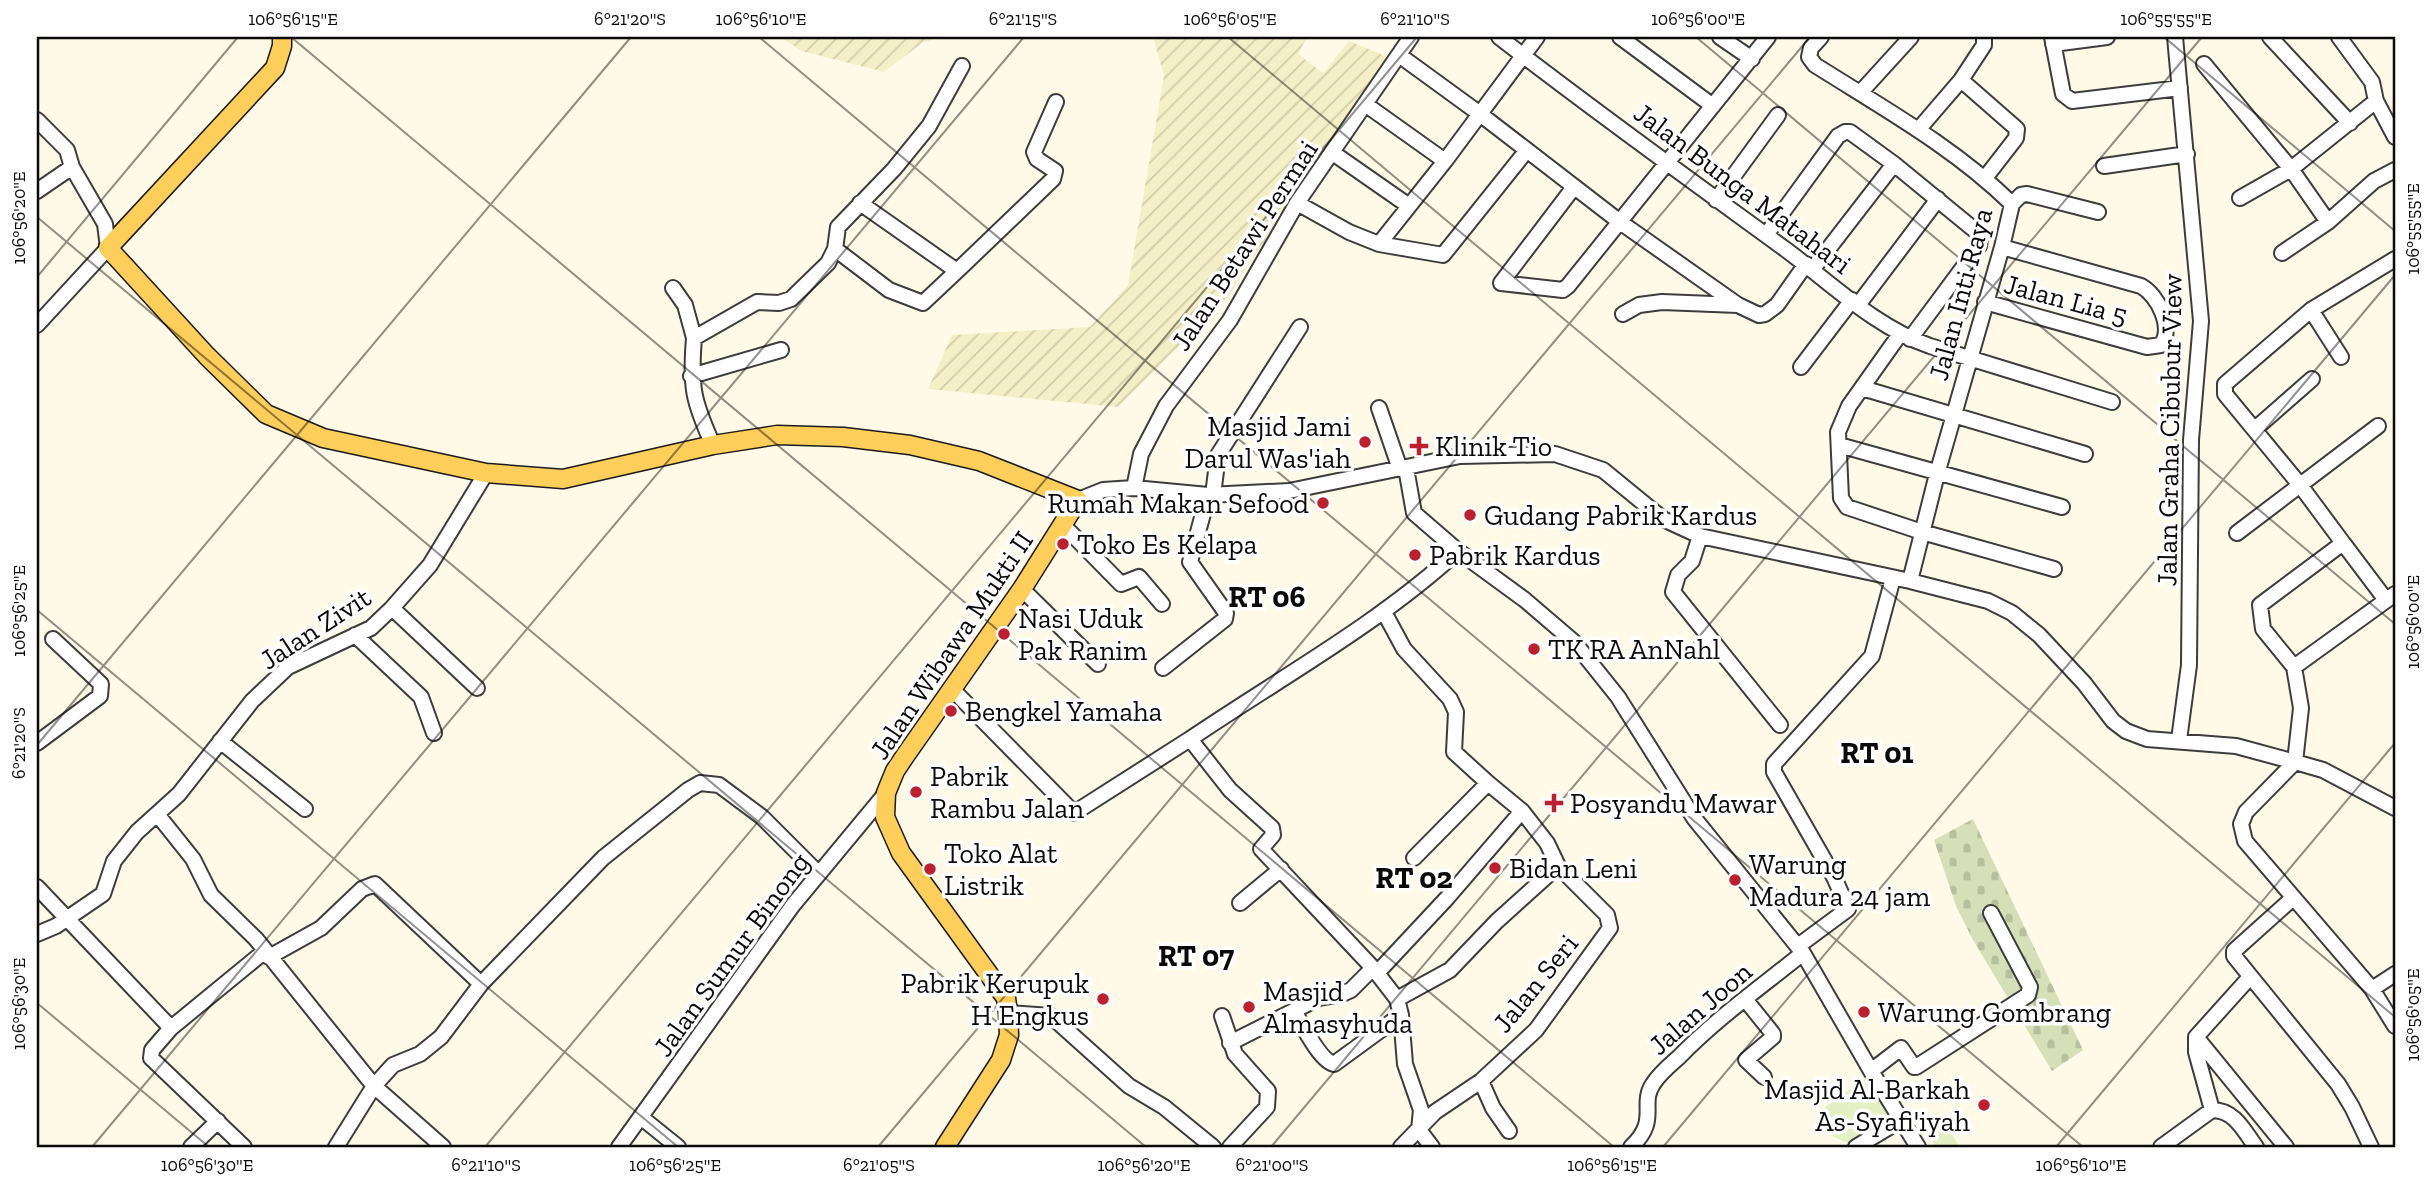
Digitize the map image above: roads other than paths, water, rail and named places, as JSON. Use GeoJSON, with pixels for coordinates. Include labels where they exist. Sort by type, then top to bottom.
{"type":"FeatureCollection","features":[{"type":"Feature","properties":{"kind":"main road"},"geometry":{"type":"LineString","coordinates":[[282,37],[275,68],[108,248],[207,356],[266,414],[323,438],[486,473],[563,479],[713,445],[777,435],[843,437],[910,445],[979,461],[1078,500]]}},
{"type":"Feature","properties":{"kind":"main road","name":"Jalan Wibawa Mukti II"},"geometry":{"type":"LineString","coordinates":[[945,1147],[1001,1060],[1009,1035],[1006,998],[901,853],[885,817],[886,793],[895,771],[1022,589],[1078,500]]}},
{"type":"Feature","properties":{"kind":"street","name":"Jalan Betawi Permai"},"geometry":{"type":"LineString","coordinates":[[1134,488],[1141,454],[1166,406],[1230,320],[1297,203],[1411,37]]}},
{"type":"Feature","properties":{"kind":"street","name":"Jalan Bunga Matahari"},"geometry":{"type":"LineString","coordinates":[[1499,37],[1855,303],[1905,337],[2112,401]]}},
{"type":"Feature","properties":{"kind":"street"},"geometry":{"type":"LineString","coordinates":[[1379,244],[1538,37]]}},
{"type":"Feature","properties":{"kind":"street"},"geometry":{"type":"LineString","coordinates":[[1620,37],[1713,106]]}},
{"type":"Feature","properties":{"kind":"street"},"geometry":{"type":"LineString","coordinates":[[1720,37],[1752,59]]}},
{"type":"Feature","properties":{"kind":"street"},"geometry":{"type":"LineString","coordinates":[[1574,187],[1501,283],[1563,290],[1768,37]]}},
{"type":"Feature","properties":{"kind":"street","name":"Jalan Inti Raya"},"geometry":{"type":"LineString","coordinates":[[1821,37],[1811,48],[1811,60],[1918,130],[1985,178],[2012,204],[1910,581]]}},
{"type":"Feature","properties":{"kind":"street"},"geometry":{"type":"LineString","coordinates":[[1860,93],[1911,37]]}},
{"type":"Feature","properties":{"kind":"street"},"geometry":{"type":"LineString","coordinates":[[1918,130],[1961,80],[1984,45],[1984,37]]}},
{"type":"Feature","properties":{"kind":"street"},"geometry":{"type":"LineString","coordinates":[[2107,37],[2052,40],[2063,94],[2072,101],[2180,88]]}},
{"type":"Feature","properties":{"kind":"street","name":"Jalan Graha Cibubur View"},"geometry":{"type":"LineString","coordinates":[[2175,37],[2201,321],[2191,440],[2189,665],[2179,740]]}},
{"type":"Feature","properties":{"kind":"street"},"geometry":{"type":"LineString","coordinates":[[2270,37],[2350,123]]}},
{"type":"Feature","properties":{"kind":"street"},"geometry":{"type":"LineString","coordinates":[[2339,37],[2372,82],[2376,101],[2395,137]]}},
{"type":"Feature","properties":{"kind":"street"},"geometry":{"type":"LineString","coordinates":[[1399,55],[1620,222],[1738,305],[1759,315],[1772,310],[1894,164]]}},
{"type":"Feature","properties":{"kind":"street"},"geometry":{"type":"LineString","coordinates":[[2204,64],[2291,169],[2328,222]]}},
{"type":"Feature","properties":{"kind":"street"},"geometry":{"type":"LineString","coordinates":[[694,338],[757,302],[779,303],[791,299],[828,263],[835,249],[838,227],[894,169],[929,127],[962,66]]}},
{"type":"Feature","properties":{"kind":"street"},"geometry":{"type":"LineString","coordinates":[[1961,80],[2017,129],[2016,138],[1985,178]]}},
{"type":"Feature","properties":{"kind":"street"},"geometry":{"type":"LineString","coordinates":[[2240,198],[2291,169],[2376,101]]}},
{"type":"Feature","properties":{"kind":"street"},"geometry":{"type":"LineString","coordinates":[[835,249],[889,290],[923,303],[1053,179],[1055,171],[1037,159],[1034,152],[1056,102]]}},
{"type":"Feature","properties":{"kind":"street"},"geometry":{"type":"LineString","coordinates":[[1365,104],[1445,161]]}},
{"type":"Feature","properties":{"kind":"street"},"geometry":{"type":"LineString","coordinates":[[1716,200],[1778,115]]}},
{"type":"Feature","properties":{"kind":"street"},"geometry":{"type":"LineString","coordinates":[[37,324],[108,248],[105,224],[72,167],[67,150],[39,127]]}},
{"type":"Feature","properties":{"kind":"street"},"geometry":{"type":"LineString","coordinates":[[1766,235],[1842,133],[1850,132],[1977,232],[1981,242],[1849,407],[1838,432],[1841,498],[1847,507],[1922,532],[2054,569]]}},
{"type":"Feature","properties":{"kind":"street"},"geometry":{"type":"LineString","coordinates":[[1297,203],[1349,232],[1379,244],[1443,255],[1527,150]]}},
{"type":"Feature","properties":{"kind":"street"},"geometry":{"type":"LineString","coordinates":[[1333,153],[1409,206]]}},
{"type":"Feature","properties":{"kind":"street"},"geometry":{"type":"LineString","coordinates":[[2104,166],[2187,154]]}},
{"type":"Feature","properties":{"kind":"street"},"geometry":{"type":"LineString","coordinates":[[37,191],[72,167]]}},
{"type":"Feature","properties":{"kind":"street"},"geometry":{"type":"LineString","coordinates":[[2282,253],[2328,222],[2374,181],[2395,170]]}},
{"type":"Feature","properties":{"kind":"street"},"geometry":{"type":"LineString","coordinates":[[2012,204],[2021,195],[2027,194],[2098,212]]}},
{"type":"Feature","properties":{"kind":"street"},"geometry":{"type":"LineString","coordinates":[[1801,367],[1938,199]]}},
{"type":"Feature","properties":{"kind":"street"},"geometry":{"type":"LineString","coordinates":[[860,203],[957,271]]}},
{"type":"Feature","properties":{"kind":"street","name":"Jalan Lia 5"},"geometry":{"type":"LineString","coordinates":[[1985,302],[2147,347],[2161,345],[2165,338],[2163,314],[2151,293],[2141,286],[2002,247]]}},
{"type":"Feature","properties":{"kind":"street"},"geometry":{"type":"LineString","coordinates":[[2294,667],[2391,597],[2343,543],[2300,485],[2225,394],[2225,384],[2311,310],[2395,259]]}},
{"type":"Feature","properties":{"kind":"street"},"geometry":{"type":"LineString","coordinates":[[673,288],[685,305],[694,338],[691,376],[696,409],[713,445]]}},
{"type":"Feature","properties":{"kind":"street"},"geometry":{"type":"LineString","coordinates":[[1623,314],[1639,305],[1662,302],[1738,305]]}},
{"type":"Feature","properties":{"kind":"street"},"geometry":{"type":"LineString","coordinates":[[2311,310],[2341,358]]}},
{"type":"Feature","properties":{"kind":"street"},"geometry":{"type":"LineString","coordinates":[[1163,668],[1225,619],[1226,613],[1190,562],[1210,495],[1218,454],[1300,327]]}},
{"type":"Feature","properties":{"kind":"street"},"geometry":{"type":"LineString","coordinates":[[691,376],[781,350]]}},
{"type":"Feature","properties":{"kind":"street"},"geometry":{"type":"LineString","coordinates":[[2255,429],[2312,379]]}},
{"type":"Feature","properties":{"kind":"street"},"geometry":{"type":"LineString","coordinates":[[1862,388],[2085,454]]}},
{"type":"Feature","properties":{"kind":"street"},"geometry":{"type":"LineString","coordinates":[[1379,408],[1403,468],[1414,513],[1574,642],[1618,697],[1694,818],[1801,949],[1918,1147]]}},
{"type":"Feature","properties":{"kind":"street"},"geometry":{"type":"LineString","coordinates":[[2237,533],[2378,426]]}},
{"type":"Feature","properties":{"kind":"street"},"geometry":{"type":"LineString","coordinates":[[1839,445],[2062,507]]}},
{"type":"Feature","properties":{"kind":"street"},"geometry":{"type":"LineString","coordinates":[[1078,500],[1104,490],[1134,488],[1210,495],[1289,491],[1460,456],[1555,454],[1603,470],[1663,519],[1700,536],[1910,581],[1988,601],[2012,613],[2039,635],[2084,683],[2113,721],[2126,731],[2147,739],[2236,746],[2323,770],[2395,808]]}},
{"type":"Feature","properties":{"kind":"street","name":"Jalan Zivit"},"geometry":{"type":"LineString","coordinates":[[37,934],[56,926],[103,894],[114,861],[137,832],[179,794],[252,701],[288,667],[371,628],[392,608],[430,565],[486,473]]}},
{"type":"Feature","properties":{"kind":"street"},"geometry":{"type":"LineString","coordinates":[[1063,525],[1121,584],[1139,577],[1162,604]]}},
{"type":"Feature","properties":{"kind":"street"},"geometry":{"type":"LineString","coordinates":[[1700,536],[1692,561],[1678,575],[1673,592],[1780,725]]}},
{"type":"Feature","properties":{"kind":"street"},"geometry":{"type":"LineString","coordinates":[[2343,543],[2260,605],[2263,629],[2294,667],[2301,708],[2295,762],[2246,812],[2241,824],[2245,841],[2372,989],[2395,1026]]}},
{"type":"Feature","properties":{"kind":"street"},"geometry":{"type":"LineString","coordinates":[[953,690],[1074,813],[1384,612],[1433,575],[1458,551]]}},
{"type":"Feature","properties":{"kind":"street","name":"Jalan Joon"},"geometry":{"type":"LineString","coordinates":[[1631,1147],[1646,1128],[1649,1112],[1647,1093],[1654,1082],[1701,1034],[1848,909],[1834,877],[1774,772],[1774,764],[1872,656],[1894,578]]}},
{"type":"Feature","properties":{"kind":"street"},"geometry":{"type":"LineString","coordinates":[[1022,589],[1098,664]]}},
{"type":"Feature","properties":{"kind":"street"},"geometry":{"type":"LineString","coordinates":[[392,608],[477,688]]}},
{"type":"Feature","properties":{"kind":"street","name":"Jalan Seri"},"geometry":{"type":"LineString","coordinates":[[1384,612],[1404,649],[1450,699],[1457,712],[1454,751],[1522,811],[1547,843],[1558,866],[1607,915],[1610,928],[1536,1030],[1481,1081],[1435,1112],[1401,1147]]}},
{"type":"Feature","properties":{"kind":"street"},"geometry":{"type":"LineString","coordinates":[[355,635],[421,697],[435,733]]}},
{"type":"Feature","properties":{"kind":"street"},"geometry":{"type":"LineString","coordinates":[[37,743],[100,696],[101,684],[53,639]]}},
{"type":"Feature","properties":{"kind":"street"},"geometry":{"type":"LineString","coordinates":[[1190,738],[1230,790],[1272,828],[1273,835],[1261,849],[1375,970],[1397,999],[1405,1064],[1421,1110],[1419,1130],[1432,1147]]}},
{"type":"Feature","properties":{"kind":"street"},"geometry":{"type":"LineString","coordinates":[[220,741],[305,809]]}},
{"type":"Feature","properties":{"kind":"street"},"geometry":{"type":"LineString","coordinates":[[337,1147],[374,1086],[393,1065],[420,1054],[441,1037],[481,984],[603,858],[700,783],[719,785],[741,801],[762,817],[820,874]]}},
{"type":"Feature","properties":{"kind":"street"},"geometry":{"type":"LineString","coordinates":[[1414,858],[1488,783]]}},
{"type":"Feature","properties":{"kind":"street","name":"Jalan Sumur Binong"},"geometry":{"type":"LineString","coordinates":[[619,1147],[793,905],[886,793]]}},
{"type":"Feature","properties":{"kind":"street"},"geometry":{"type":"LineString","coordinates":[[1230,1043],[1319,998],[1351,990],[1375,970],[1448,897],[1522,811]]}},
{"type":"Feature","properties":{"kind":"street"},"geometry":{"type":"LineString","coordinates":[[157,814],[193,859],[211,895],[257,939],[374,1086],[443,1147]]}},
{"type":"Feature","properties":{"kind":"street"},"geometry":{"type":"LineString","coordinates":[[1397,999],[1450,970],[1497,921],[1558,866]]}},
{"type":"Feature","properties":{"kind":"street"},"geometry":{"type":"LineString","coordinates":[[1240,903],[1281,869]]}},
{"type":"Feature","properties":{"kind":"street"},"geometry":{"type":"LineString","coordinates":[[244,1147],[151,1058],[152,1050],[171,1028],[267,954],[321,928],[362,890],[374,884],[481,984]]}},
{"type":"Feature","properties":{"kind":"street"},"geometry":{"type":"LineString","coordinates":[[37,887],[171,1028]]}},
{"type":"Feature","properties":{"kind":"street"},"geometry":{"type":"LineString","coordinates":[[2294,898],[2234,951],[2234,956],[2338,1084],[2371,1147]]}},
{"type":"Feature","properties":{"kind":"street"},"geometry":{"type":"LineString","coordinates":[[1871,1071],[1900,1048],[1914,1068],[2028,995],[2030,987],[1991,913]]}},
{"type":"Feature","properties":{"kind":"street"},"geometry":{"type":"LineString","coordinates":[[2372,989],[2395,974]]}},
{"type":"Feature","properties":{"kind":"street"},"geometry":{"type":"LineString","coordinates":[[2212,1110],[2196,1052],[2196,1037],[2250,977]]}},
{"type":"Feature","properties":{"kind":"street"},"geometry":{"type":"LineString","coordinates":[[1745,999],[1773,1034],[1773,1037],[1746,1059],[1764,1077]]}},
{"type":"Feature","properties":{"kind":"street"},"geometry":{"type":"LineString","coordinates":[[1294,1011],[1322,1056],[1334,1065],[1401,1015]]}},
{"type":"Feature","properties":{"kind":"street"},"geometry":{"type":"LineString","coordinates":[[1008,1013],[1051,1016],[1129,1086],[1164,1107],[1213,1147]]}},
{"type":"Feature","properties":{"kind":"street"},"geometry":{"type":"LineString","coordinates":[[1222,1016],[1234,1054],[1268,1091],[1267,1107],[1230,1147]]}},
{"type":"Feature","properties":{"kind":"street"},"geometry":{"type":"LineString","coordinates":[[2196,1037],[2286,1147]]}},
{"type":"Feature","properties":{"kind":"street"},"geometry":{"type":"LineString","coordinates":[[1481,1081],[1493,1108],[1509,1131]]}},
{"type":"Feature","properties":{"kind":"street"},"geometry":{"type":"LineString","coordinates":[[2161,1147],[2212,1110],[2223,1111],[2235,1118],[2256,1147]]}},
{"type":"Feature","properties":{"kind":"street"},"geometry":{"type":"LineString","coordinates":[[642,1118],[678,1147]]}},
{"type":"Feature","properties":{"kind":"street"},"geometry":{"type":"LineString","coordinates":[[1856,1147],[1901,1120]]}},
{"type":"Feature","properties":{"kind":"street"},"geometry":{"type":"LineString","coordinates":[[191,1147],[218,1121]]}},
{"type":"Feature","properties":{"kind":"place","name":"Masjid Jami Darul Was'iah"},"geometry":{"type":"Point","coordinates":[1365,442]}},
{"type":"Feature","properties":{"kind":"place","name":"Klinik Tio"},"geometry":{"type":"Point","coordinates":[1419,446]}},
{"type":"Feature","properties":{"kind":"place","name":"Rumah Makan Sefood"},"geometry":{"type":"Point","coordinates":[1323,503]}},
{"type":"Feature","properties":{"kind":"place","name":"Gudang Pabrik Kardus"},"geometry":{"type":"Point","coordinates":[1470,515]}},
{"type":"Feature","properties":{"kind":"place","name":"Toko Es Kelapa"},"geometry":{"type":"Point","coordinates":[1063,544]}},
{"type":"Feature","properties":{"kind":"place","name":"Pabrik Kardus"},"geometry":{"type":"Point","coordinates":[1415,555]}},
{"type":"Feature","properties":{"kind":"place","name":"Nasi Uduk Pak Ranim"},"geometry":{"type":"Point","coordinates":[1004,634]}},
{"type":"Feature","properties":{"kind":"place","name":"TK RA AnNahl"},"geometry":{"type":"Point","coordinates":[1534,649]}},
{"type":"Feature","properties":{"kind":"place","name":"Bengkel Yamaha"},"geometry":{"type":"Point","coordinates":[951,711]}},
{"type":"Feature","properties":{"kind":"place","name":"Pabrik Rambu Jalan"},"geometry":{"type":"Point","coordinates":[916,792]}},
{"type":"Feature","properties":{"kind":"place","name":"Posyandu Mawar"},"geometry":{"type":"Point","coordinates":[1554,803]}},
{"type":"Feature","properties":{"kind":"place","name":"Bidan Leni"},"geometry":{"type":"Point","coordinates":[1495,868]}},
{"type":"Feature","properties":{"kind":"place","name":"Toko Alat Listrik"},"geometry":{"type":"Point","coordinates":[930,869]}},
{"type":"Feature","properties":{"kind":"place","name":"Warung Madura 24 jam"},"geometry":{"type":"Point","coordinates":[1735,880]}},
{"type":"Feature","properties":{"kind":"place","name":"Pabrik Kerupuk H Engkus"},"geometry":{"type":"Point","coordinates":[1103,999]}},
{"type":"Feature","properties":{"kind":"place","name":"Masjid Almasyhuda"},"geometry":{"type":"Point","coordinates":[1249,1007]}},
{"type":"Feature","properties":{"kind":"place","name":"Warung Gombrang"},"geometry":{"type":"Point","coordinates":[1864,1012]}},
{"type":"Feature","properties":{"kind":"place","name":"Masjid Al-Barkah As-Syafi'iyah"},"geometry":{"type":"Point","coordinates":[1984,1105]}},
{"type":"Feature","properties":{"kind":"district","name":"RT 06"},"geometry":{"type":"Point","coordinates":[1267,597]}},
{"type":"Feature","properties":{"kind":"district","name":"RT 01"},"geometry":{"type":"Point","coordinates":[1877,753]}},
{"type":"Feature","properties":{"kind":"district","name":"RT 02"},"geometry":{"type":"Point","coordinates":[1414,878]}},
{"type":"Feature","properties":{"kind":"district","name":"RT 07"},"geometry":{"type":"Point","coordinates":[1196,956]}}]}
